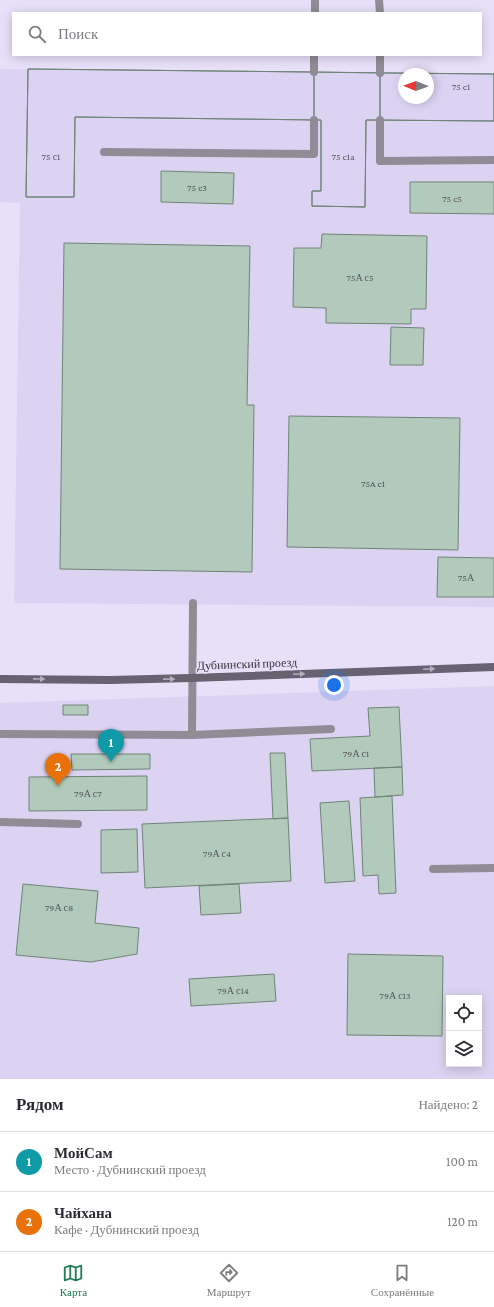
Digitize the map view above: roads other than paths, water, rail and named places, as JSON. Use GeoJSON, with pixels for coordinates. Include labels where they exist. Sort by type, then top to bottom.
{"type":"FeatureCollection","features":[{"type":"Feature","properties":{"kind":"street","name":"Дубнинский проезд"},"geometry":{"type":"LineString","coordinates":[[0,679],[110,680],[494,667]]}},
{"type":"Feature","properties":{"kind":"lane"},"geometry":{"type":"LineString","coordinates":[[315,0],[315,12]]}},
{"type":"Feature","properties":{"kind":"lane"},"geometry":{"type":"LineString","coordinates":[[379,0],[380,12]]}},
{"type":"Feature","properties":{"kind":"lane"},"geometry":{"type":"LineString","coordinates":[[314,56],[314,72]]}},
{"type":"Feature","properties":{"kind":"lane"},"geometry":{"type":"LineString","coordinates":[[380,56],[380,73]]}},
{"type":"Feature","properties":{"kind":"lane"},"geometry":{"type":"LineString","coordinates":[[104,152],[314,154],[314,120]]}},
{"type":"Feature","properties":{"kind":"lane"},"geometry":{"type":"LineString","coordinates":[[380,120],[380,160],[494,160]]}},
{"type":"Feature","properties":{"kind":"lane"},"geometry":{"type":"LineString","coordinates":[[192,735],[191,678],[193,604]]}},
{"type":"Feature","properties":{"kind":"lane"},"geometry":{"type":"LineString","coordinates":[[0,734],[192,735],[331,729]]}},
{"type":"Feature","properties":{"kind":"lane"},"geometry":{"type":"LineString","coordinates":[[0,822],[78,824]]}},
{"type":"Feature","properties":{"kind":"lane"},"geometry":{"type":"LineString","coordinates":[[433,869],[494,868]]}},
{"type":"Feature","properties":{"kind":"place","name":"МойСам"},"geometry":{"type":"Point","coordinates":[111,762]}},
{"type":"Feature","properties":{"kind":"place","name":"Чайхана"},"geometry":{"type":"Point","coordinates":[58,786]}}]}
